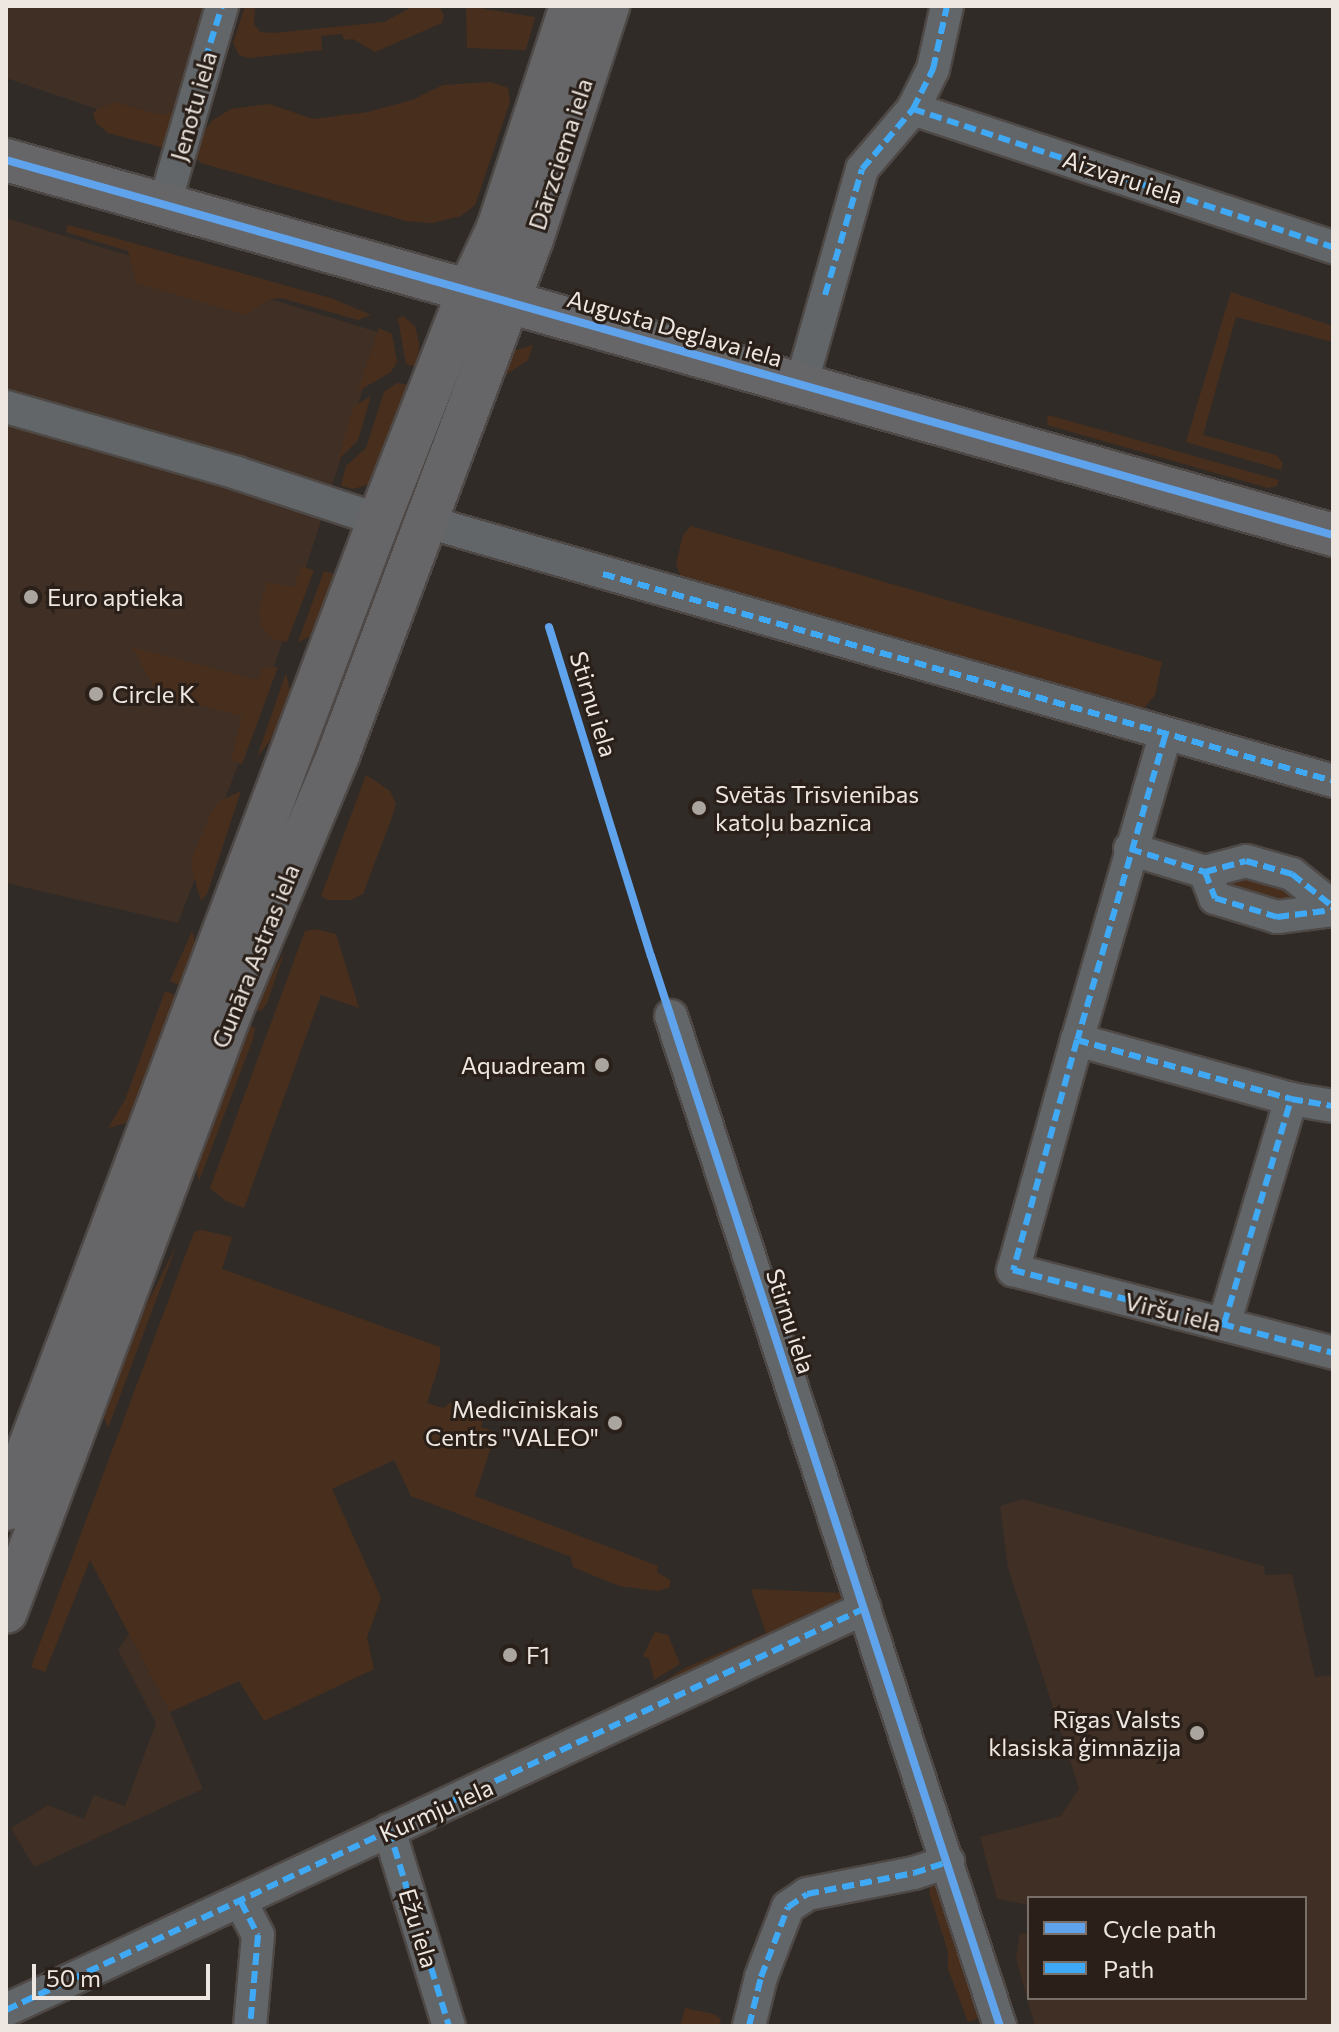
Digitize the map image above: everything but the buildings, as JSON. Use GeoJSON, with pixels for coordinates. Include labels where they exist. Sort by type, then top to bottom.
{"type":"FeatureCollection","features":[{"type":"Feature","properties":{"kind":"main road","name":"Dārzciema iela"},"geometry":{"type":"LineString","coordinates":[[488,296],[498,228],[571,6]]}},
{"type":"Feature","properties":{"kind":"main road","name":"Dārzciema iela"},"geometry":{"type":"LineString","coordinates":[[488,296],[532,239],[608,6]]}},
{"type":"Feature","properties":{"kind":"main road","name":"Augusta Deglava iela"},"geometry":{"type":"LineString","coordinates":[[6,160],[1333,535]]}},
{"type":"Feature","properties":{"kind":"main road","name":"Gunāra Astras iela"},"geometry":{"type":"LineString","coordinates":[[6,1612],[46,1452],[379,520],[488,296]]}},
{"type":"Feature","properties":{"kind":"main road","name":"Gunāra Astras iela"},"geometry":{"type":"LineString","coordinates":[[6,1509],[46,1452],[339,753],[424,521],[488,296]]}},
{"type":"Feature","properties":{"kind":"main road"},"geometry":{"type":"LineString","coordinates":[[379,520],[392,526],[394,532],[375,603],[375,614],[384,627]]}},
{"type":"Feature","properties":{"kind":"street","name":"Jenotu iela"},"geometry":{"type":"LineString","coordinates":[[164,206],[222,6]]}},
{"type":"Feature","properties":{"kind":"street"},"geometry":{"type":"LineString","coordinates":[[801,385],[862,169],[913,109],[933,69],[947,6]]}},
{"type":"Feature","properties":{"kind":"street","name":"Aizvaru iela"},"geometry":{"type":"LineString","coordinates":[[913,109],[1333,247]]}},
{"type":"Feature","properties":{"kind":"street"},"geometry":{"type":"LineString","coordinates":[[6,407],[264,481],[379,520]]}},
{"type":"Feature","properties":{"kind":"street"},"geometry":{"type":"LineString","coordinates":[[424,521],[1165,736],[1333,781]]}},
{"type":"Feature","properties":{"kind":"street"},"geometry":{"type":"LineString","coordinates":[[1165,736],[1077,1040],[1291,1099],[1333,1106]]}},
{"type":"Feature","properties":{"kind":"street"},"geometry":{"type":"LineString","coordinates":[[1130,849],[1205,872],[1246,861],[1292,874],[1333,908]]}},
{"type":"Feature","properties":{"kind":"street"},"geometry":{"type":"LineString","coordinates":[[1205,872],[1215,898],[1277,917],[1333,908]]}},
{"type":"Feature","properties":{"kind":"street","name":"Stirnu iela"},"geometry":{"type":"LineString","coordinates":[[671,1016],[1000,2026]]}},
{"type":"Feature","properties":{"kind":"street","name":"Viršu iela"},"geometry":{"type":"LineString","coordinates":[[1077,1040],[1013,1270],[1333,1353]]}},
{"type":"Feature","properties":{"kind":"street"},"geometry":{"type":"LineString","coordinates":[[1224,1324],[1291,1099]]}},
{"type":"Feature","properties":{"kind":"street","name":"Kurmju iela"},"geometry":{"type":"LineString","coordinates":[[6,2010],[865,1608]]}},
{"type":"Feature","properties":{"kind":"street","name":"Ežu iela"},"geometry":{"type":"LineString","coordinates":[[389,1830],[449,2026]]}},
{"type":"Feature","properties":{"kind":"street"},"geometry":{"type":"LineString","coordinates":[[749,2026],[761,1977],[788,1907],[807,1894],[914,1873],[948,1862]]}},
{"type":"Feature","properties":{"kind":"street"},"geometry":{"type":"LineString","coordinates":[[241,1902],[258,1935],[250,2026]]}},
{"type":"Feature","properties":{"kind":"shaded area"},"geometry":{"type":"Polygon","coordinates":[[[6,6],[209,6],[175,111],[161,115],[117,102],[97,109],[6,78],[6,6]]]}},
{"type":"Feature","properties":{"kind":"shaded area"},"geometry":{"type":"Polygon","coordinates":[[[245,6],[255,6],[254,24],[260,32],[274,33],[384,22],[414,6],[439,6],[444,16],[442,23],[375,52],[353,39],[344,40],[342,34],[321,36],[322,50],[250,58],[239,55],[233,43],[245,6]]]}},
{"type":"Feature","properties":{"kind":"shaded area"},"geometry":{"type":"Polygon","coordinates":[[[466,6],[535,17],[526,50],[467,48],[466,6]]]}},
{"type":"Feature","properties":{"kind":"shaded area"},"geometry":{"type":"Polygon","coordinates":[[[491,82],[508,88],[510,102],[475,205],[461,216],[432,223],[406,221],[201,163],[195,157],[200,136],[213,120],[231,109],[269,104],[313,119],[368,112],[412,100],[443,85],[491,82]]]}},
{"type":"Feature","properties":{"kind":"shaded area"},"geometry":{"type":"Polygon","coordinates":[[[116,102],[161,115],[175,111],[164,148],[108,133],[96,123],[93,114],[97,109],[116,102]]]}},
{"type":"Feature","properties":{"kind":"shaded area"},"geometry":{"type":"Polygon","coordinates":[[[6,218],[381,333],[268,686],[178,923],[6,883],[6,218]]]}},
{"type":"Feature","properties":{"kind":"shaded area"},"geometry":{"type":"Polygon","coordinates":[[[68,225],[331,298],[371,315],[358,320],[281,298],[271,299],[246,315],[136,283],[128,251],[66,232],[68,225]]]}},
{"type":"Feature","properties":{"kind":"shaded area"},"geometry":{"type":"Polygon","coordinates":[[[1231,292],[1333,326],[1333,342],[1236,317],[1203,435],[1276,455],[1283,463],[1281,470],[1186,442],[1231,292]]]}},
{"type":"Feature","properties":{"kind":"shaded area"},"geometry":{"type":"Polygon","coordinates":[[[403,316],[415,326],[419,344],[418,367],[406,364],[398,319],[403,316]]]}},
{"type":"Feature","properties":{"kind":"shaded area"},"geometry":{"type":"Polygon","coordinates":[[[379,328],[392,334],[397,362],[391,372],[357,392],[379,328]]]}},
{"type":"Feature","properties":{"kind":"shaded area"},"geometry":{"type":"Polygon","coordinates":[[[533,345],[528,360],[503,377],[507,362],[516,350],[533,345]]]}},
{"type":"Feature","properties":{"kind":"shaded area"},"geometry":{"type":"Polygon","coordinates":[[[397,383],[416,386],[374,483],[353,489],[341,486],[346,466],[366,448],[384,392],[397,383]]]}},
{"type":"Feature","properties":{"kind":"shaded area"},"geometry":{"type":"Polygon","coordinates":[[[371,396],[358,440],[338,460],[353,407],[371,396]]]}},
{"type":"Feature","properties":{"kind":"shaded area"},"geometry":{"type":"Polygon","coordinates":[[[1048,415],[1279,480],[1277,486],[1268,488],[1047,425],[1048,415]]]}},
{"type":"Feature","properties":{"kind":"shaded area"},"geometry":{"type":"Polygon","coordinates":[[[691,526],[1162,662],[1155,695],[1143,709],[682,580],[676,564],[683,535],[691,526]]]}},
{"type":"Feature","properties":{"kind":"shaded area"},"geometry":{"type":"Polygon","coordinates":[[[301,566],[314,570],[287,642],[272,639],[261,626],[259,609],[267,582],[294,587],[301,566]]]}},
{"type":"Feature","properties":{"kind":"shaded area"},"geometry":{"type":"Polygon","coordinates":[[[324,571],[345,577],[317,633],[298,642],[324,571]]]}},
{"type":"Feature","properties":{"kind":"shaded area"},"geometry":{"type":"Polygon","coordinates":[[[132,647],[258,680],[263,668],[278,667],[242,764],[231,760],[242,716],[169,697],[170,690],[154,687],[132,647]]]}},
{"type":"Feature","properties":{"kind":"shaded area"},"geometry":{"type":"Polygon","coordinates":[[[286,673],[290,691],[273,737],[257,757],[286,673]]]}},
{"type":"Feature","properties":{"kind":"shaded area"},"geometry":{"type":"Polygon","coordinates":[[[366,775],[390,791],[396,804],[363,894],[351,900],[328,900],[321,896],[366,775]]]}},
{"type":"Feature","properties":{"kind":"shaded area"},"geometry":{"type":"Polygon","coordinates":[[[241,791],[207,894],[201,901],[191,866],[193,855],[212,811],[220,801],[241,791]]]}},
{"type":"Feature","properties":{"kind":"shaded area"},"geometry":{"type":"Polygon","coordinates":[[[1247,873],[1279,883],[1295,901],[1268,907],[1244,900],[1225,880],[1247,873]]]}},
{"type":"Feature","properties":{"kind":"shaded area"},"geometry":{"type":"Polygon","coordinates":[[[315,929],[336,934],[359,1008],[321,995],[244,1208],[226,1201],[210,1188],[305,931],[315,929]]]}},
{"type":"Feature","properties":{"kind":"shaded area"},"geometry":{"type":"Polygon","coordinates":[[[192,931],[196,945],[181,986],[170,981],[192,931]]]}},
{"type":"Feature","properties":{"kind":"shaded area"},"geometry":{"type":"Polygon","coordinates":[[[285,950],[267,1003],[262,1010],[253,1012],[285,950]]]}},
{"type":"Feature","properties":{"kind":"shaded area"},"geometry":{"type":"Polygon","coordinates":[[[165,991],[179,996],[131,1116],[126,1123],[108,1128],[125,1100],[165,991]]]}},
{"type":"Feature","properties":{"kind":"shaded area"},"geometry":{"type":"Polygon","coordinates":[[[249,1024],[255,1028],[253,1039],[199,1181],[195,1164],[249,1024]]]}},
{"type":"Feature","properties":{"kind":"shaded area"},"geometry":{"type":"Polygon","coordinates":[[[202,1230],[232,1237],[222,1269],[440,1347],[440,1362],[427,1403],[443,1408],[450,1403],[484,1417],[481,1427],[496,1432],[475,1496],[658,1566],[657,1572],[670,1580],[670,1587],[658,1591],[619,1586],[573,1567],[571,1557],[411,1496],[394,1460],[332,1489],[381,1598],[367,1638],[374,1669],[264,1721],[239,1681],[170,1712],[90,1560],[45,1672],[31,1667],[194,1232],[202,1230]]]}},
{"type":"Feature","properties":{"kind":"shaded area"},"geometry":{"type":"Polygon","coordinates":[[[177,1244],[108,1428],[102,1411],[130,1338],[177,1244]]]}},
{"type":"Feature","properties":{"kind":"shaded area","name":"Rīgas Valsts klasiskā ģimnāzija"},"geometry":{"type":"Polygon","coordinates":[[[1023,1499],[1264,1566],[1265,1575],[1292,1574],[1315,1677],[1333,1675],[1333,2026],[1035,2026],[1028,2000],[1307,2000],[1307,1896],[1027,1896],[1027,1905],[997,1899],[980,1837],[1061,1816],[1079,1788],[1008,1568],[1000,1506],[1023,1499]]]}},
{"type":"Feature","properties":{"kind":"shaded area"},"geometry":{"type":"Polygon","coordinates":[[[751,1589],[842,1593],[839,1608],[662,1689],[661,1683],[685,1668],[766,1633],[751,1589]]]}},
{"type":"Feature","properties":{"kind":"shaded area"},"geometry":{"type":"Polygon","coordinates":[[[655,1632],[668,1635],[680,1664],[654,1680],[649,1658],[643,1656],[655,1632]]]}},
{"type":"Feature","properties":{"kind":"shaded area"},"geometry":{"type":"Polygon","coordinates":[[[129,1634],[170,1712],[203,1789],[34,1867],[11,1828],[48,1805],[84,1819],[94,1795],[125,1806],[156,1723],[118,1650],[129,1634]]]}},
{"type":"Feature","properties":{"kind":"shaded area"},"geometry":{"type":"Polygon","coordinates":[[[943,1885],[985,2016],[968,2022],[948,1969],[948,1952],[929,1892],[930,1887],[943,1885]]]}},
{"type":"Feature","properties":{"kind":"shaded area","name":"Rīgas Valsts klasiskā ģimnāzija"},"geometry":{"type":"Polygon","coordinates":[[[1020,1933],[1027,1935],[1027,1998],[1016,1959],[1020,1933]]]}},
{"type":"Feature","properties":{"kind":"shaded area"},"geometry":{"type":"Polygon","coordinates":[[[685,2008],[714,2014],[721,2019],[719,2026],[680,2026],[685,2008]]]}},
{"type":"Feature","properties":{"kind":"marked path"},"geometry":{"type":"LineString","coordinates":[[205,60],[222,6]]}},
{"type":"Feature","properties":{"kind":"marked path"},"geometry":{"type":"LineString","coordinates":[[825,295],[862,169],[913,109],[933,69],[947,6]]}},
{"type":"Feature","properties":{"kind":"marked path"},"geometry":{"type":"LineString","coordinates":[[913,109],[1333,247]]}},
{"type":"Feature","properties":{"kind":"marked path"},"geometry":{"type":"LineString","coordinates":[[603,574],[1333,781]]}},
{"type":"Feature","properties":{"kind":"marked path"},"geometry":{"type":"LineString","coordinates":[[1165,736],[1077,1040],[1291,1099],[1333,1106]]}},
{"type":"Feature","properties":{"kind":"marked path"},"geometry":{"type":"LineString","coordinates":[[1130,849],[1205,872],[1246,861],[1292,874],[1333,907]]}},
{"type":"Feature","properties":{"kind":"marked path"},"geometry":{"type":"LineString","coordinates":[[1205,872],[1215,898],[1277,917],[1333,910]]}},
{"type":"Feature","properties":{"kind":"marked path"},"geometry":{"type":"LineString","coordinates":[[1077,1040],[1013,1270],[1333,1353]]}},
{"type":"Feature","properties":{"kind":"marked path"},"geometry":{"type":"LineString","coordinates":[[1224,1324],[1291,1099]]}},
{"type":"Feature","properties":{"kind":"marked path"},"geometry":{"type":"LineString","coordinates":[[6,2010],[865,1608]]}},
{"type":"Feature","properties":{"kind":"marked path"},"geometry":{"type":"LineString","coordinates":[[389,1830],[449,2026]]}},
{"type":"Feature","properties":{"kind":"marked path"},"geometry":{"type":"LineString","coordinates":[[749,2026],[761,1977],[788,1907],[807,1894],[914,1873],[948,1862]]}},
{"type":"Feature","properties":{"kind":"marked path"},"geometry":{"type":"LineString","coordinates":[[241,1902],[258,1935],[250,2026]]}},
{"type":"Feature","properties":{"kind":"cycle path"},"geometry":{"type":"LineString","coordinates":[[6,160],[1333,535]]}},
{"type":"Feature","properties":{"kind":"cycle path"},"geometry":{"type":"LineString","coordinates":[[549,627],[651,956],[1000,2026]]}},
{"type":"Feature","properties":{"kind":"place","name":"Euro aptieka"},"geometry":{"type":"Point","coordinates":[31,597]}},
{"type":"Feature","properties":{"kind":"place","name":"Circle K"},"geometry":{"type":"Point","coordinates":[96,694]}},
{"type":"Feature","properties":{"kind":"place","name":"Svētās Trīsvienības katoļu baznīca"},"geometry":{"type":"Point","coordinates":[699,808]}},
{"type":"Feature","properties":{"kind":"place","name":"Aquadream"},"geometry":{"type":"Point","coordinates":[602,1065]}},
{"type":"Feature","properties":{"kind":"place","name":"Medicīniskais Centrs \"VALEO\""},"geometry":{"type":"Point","coordinates":[615,1423]}},
{"type":"Feature","properties":{"kind":"place","name":"F1"},"geometry":{"type":"Point","coordinates":[510,1655]}},
{"type":"Feature","properties":{"kind":"place","name":"Rīgas Valsts klasiskā ģimnāzija"},"geometry":{"type":"Point","coordinates":[1197,1733]}}]}
